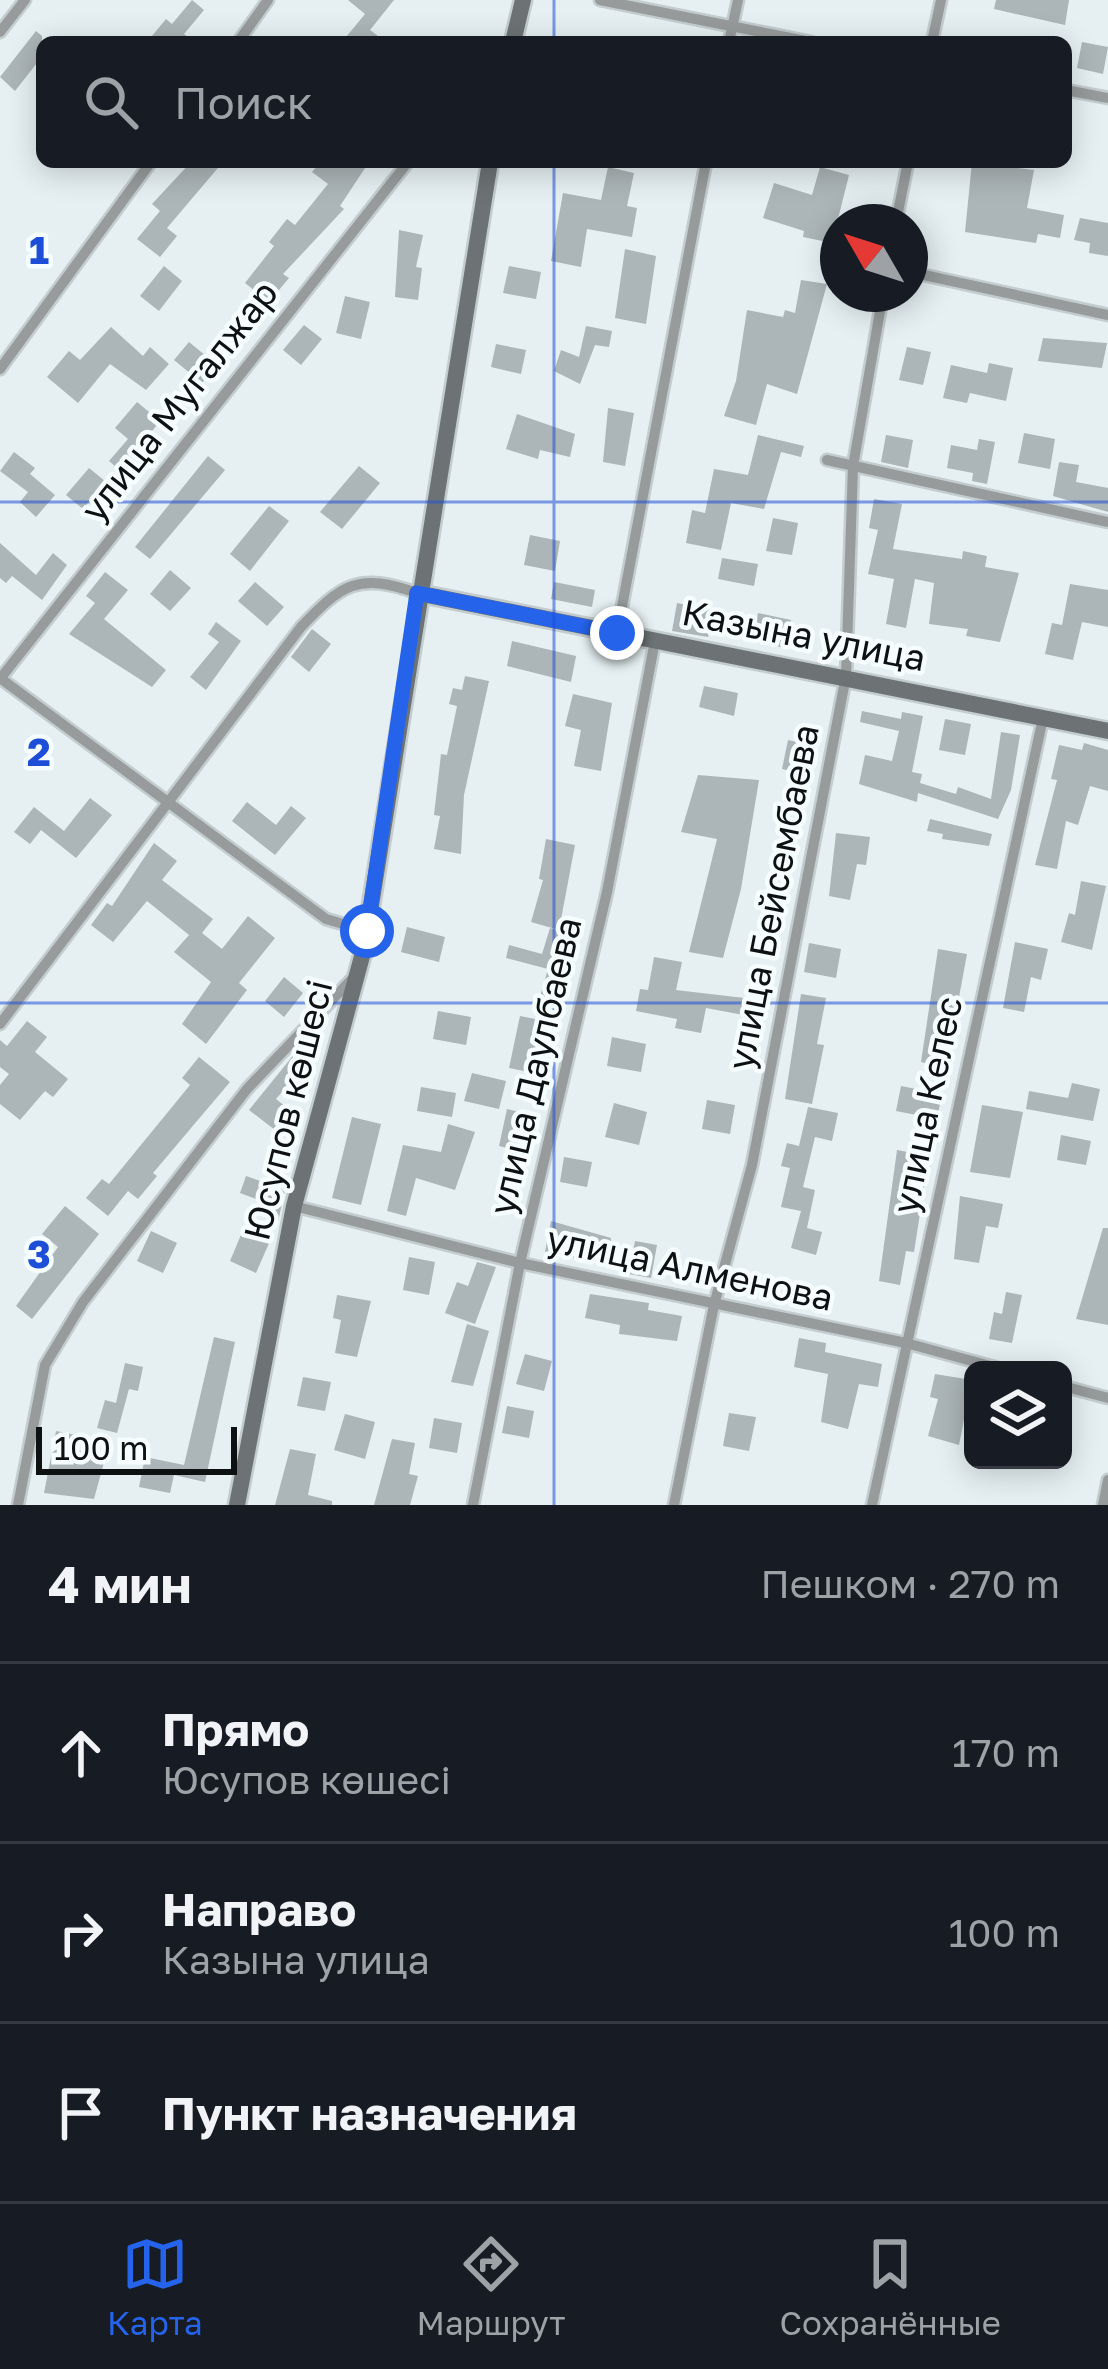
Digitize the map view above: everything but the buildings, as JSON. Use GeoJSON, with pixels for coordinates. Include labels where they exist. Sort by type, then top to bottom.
{"type":"FeatureCollection","features":[{"type":"Feature","properties":{"kind":"street"},"geometry":{"type":"LineString","coordinates":[[0,32],[25,0]]}},
{"type":"Feature","properties":{"kind":"street"},"geometry":{"type":"LineString","coordinates":[[242,36],[268,0]]}},
{"type":"Feature","properties":{"kind":"street"},"geometry":{"type":"LineString","coordinates":[[515,36],[524,0]]}},
{"type":"Feature","properties":{"kind":"street"},"geometry":{"type":"LineString","coordinates":[[600,0],[777,36]]}},
{"type":"Feature","properties":{"kind":"street"},"geometry":{"type":"LineString","coordinates":[[730,36],[738,0]]}},
{"type":"Feature","properties":{"kind":"street"},"geometry":{"type":"LineString","coordinates":[[933,36],[941,0]]}},
{"type":"Feature","properties":{"kind":"street"},"geometry":{"type":"LineString","coordinates":[[1072,90],[1108,98]]}},
{"type":"Feature","properties":{"kind":"street"},"geometry":{"type":"LineString","coordinates":[[0,369],[147,168]]}},
{"type":"Feature","properties":{"kind":"street","name":"улица Мугалжар"},"geometry":{"type":"LineString","coordinates":[[0,678],[403,168]]}},
{"type":"Feature","properties":{"kind":"street","name":"Юсупов көшесі"},"geometry":{"type":"LineString","coordinates":[[236,1505],[294,1206],[367,931],[417,593],[489,168]]}},
{"type":"Feature","properties":{"kind":"street"},"geometry":{"type":"LineString","coordinates":[[617,633],[705,168]]}},
{"type":"Feature","properties":{"kind":"street"},"geometry":{"type":"LineString","coordinates":[[900,204],[907,168]]}},
{"type":"Feature","properties":{"kind":"street"},"geometry":{"type":"LineString","coordinates":[[928,276],[1108,315]]}},
{"type":"Feature","properties":{"kind":"street","name":"улица Бейсембаева"},"geometry":{"type":"LineString","coordinates":[[674,1505],[714,1305],[752,1165],[845,676],[853,466],[880,312]]}},
{"type":"Feature","properties":{"kind":"street"},"geometry":{"type":"LineString","coordinates":[[826,460],[1108,522]]}},
{"type":"Feature","properties":{"kind":"street"},"geometry":{"type":"LineString","coordinates":[[0,1024],[171,806],[301,627],[338,589],[379,580],[417,593]]}},
{"type":"Feature","properties":{"kind":"street","name":"Казына улица"},"geometry":{"type":"LineString","coordinates":[[417,593],[1108,731]]}},
{"type":"Feature","properties":{"kind":"street","name":"улица Даулбаева"},"geometry":{"type":"LineString","coordinates":[[472,1505],[520,1263],[607,892],[655,641]]}},
{"type":"Feature","properties":{"kind":"street"},"geometry":{"type":"LineString","coordinates":[[0,678],[326,919],[367,931]]}},
{"type":"Feature","properties":{"kind":"street","name":"улица Келес"},"geometry":{"type":"LineString","coordinates":[[872,1505],[1043,718]]}},
{"type":"Feature","properties":{"kind":"street"},"geometry":{"type":"LineString","coordinates":[[18,1505],[45,1365],[83,1302],[247,1089],[357,975]]}},
{"type":"Feature","properties":{"kind":"street","name":"улица Алменова"},"geometry":{"type":"LineString","coordinates":[[294,1206],[520,1263],[906,1343],[972,1361]]}},
{"type":"Feature","properties":{"kind":"street"},"geometry":{"type":"LineString","coordinates":[[1072,1388],[1108,1398]]}},
{"type":"Feature","properties":{"kind":"street"},"geometry":{"type":"LineString","coordinates":[[1102,1505],[1108,1480]]}},
{"type":"Feature","properties":{"kind":"route"},"geometry":{"type":"LineString","coordinates":[[367,931],[417,593],[617,633]]}}]}
